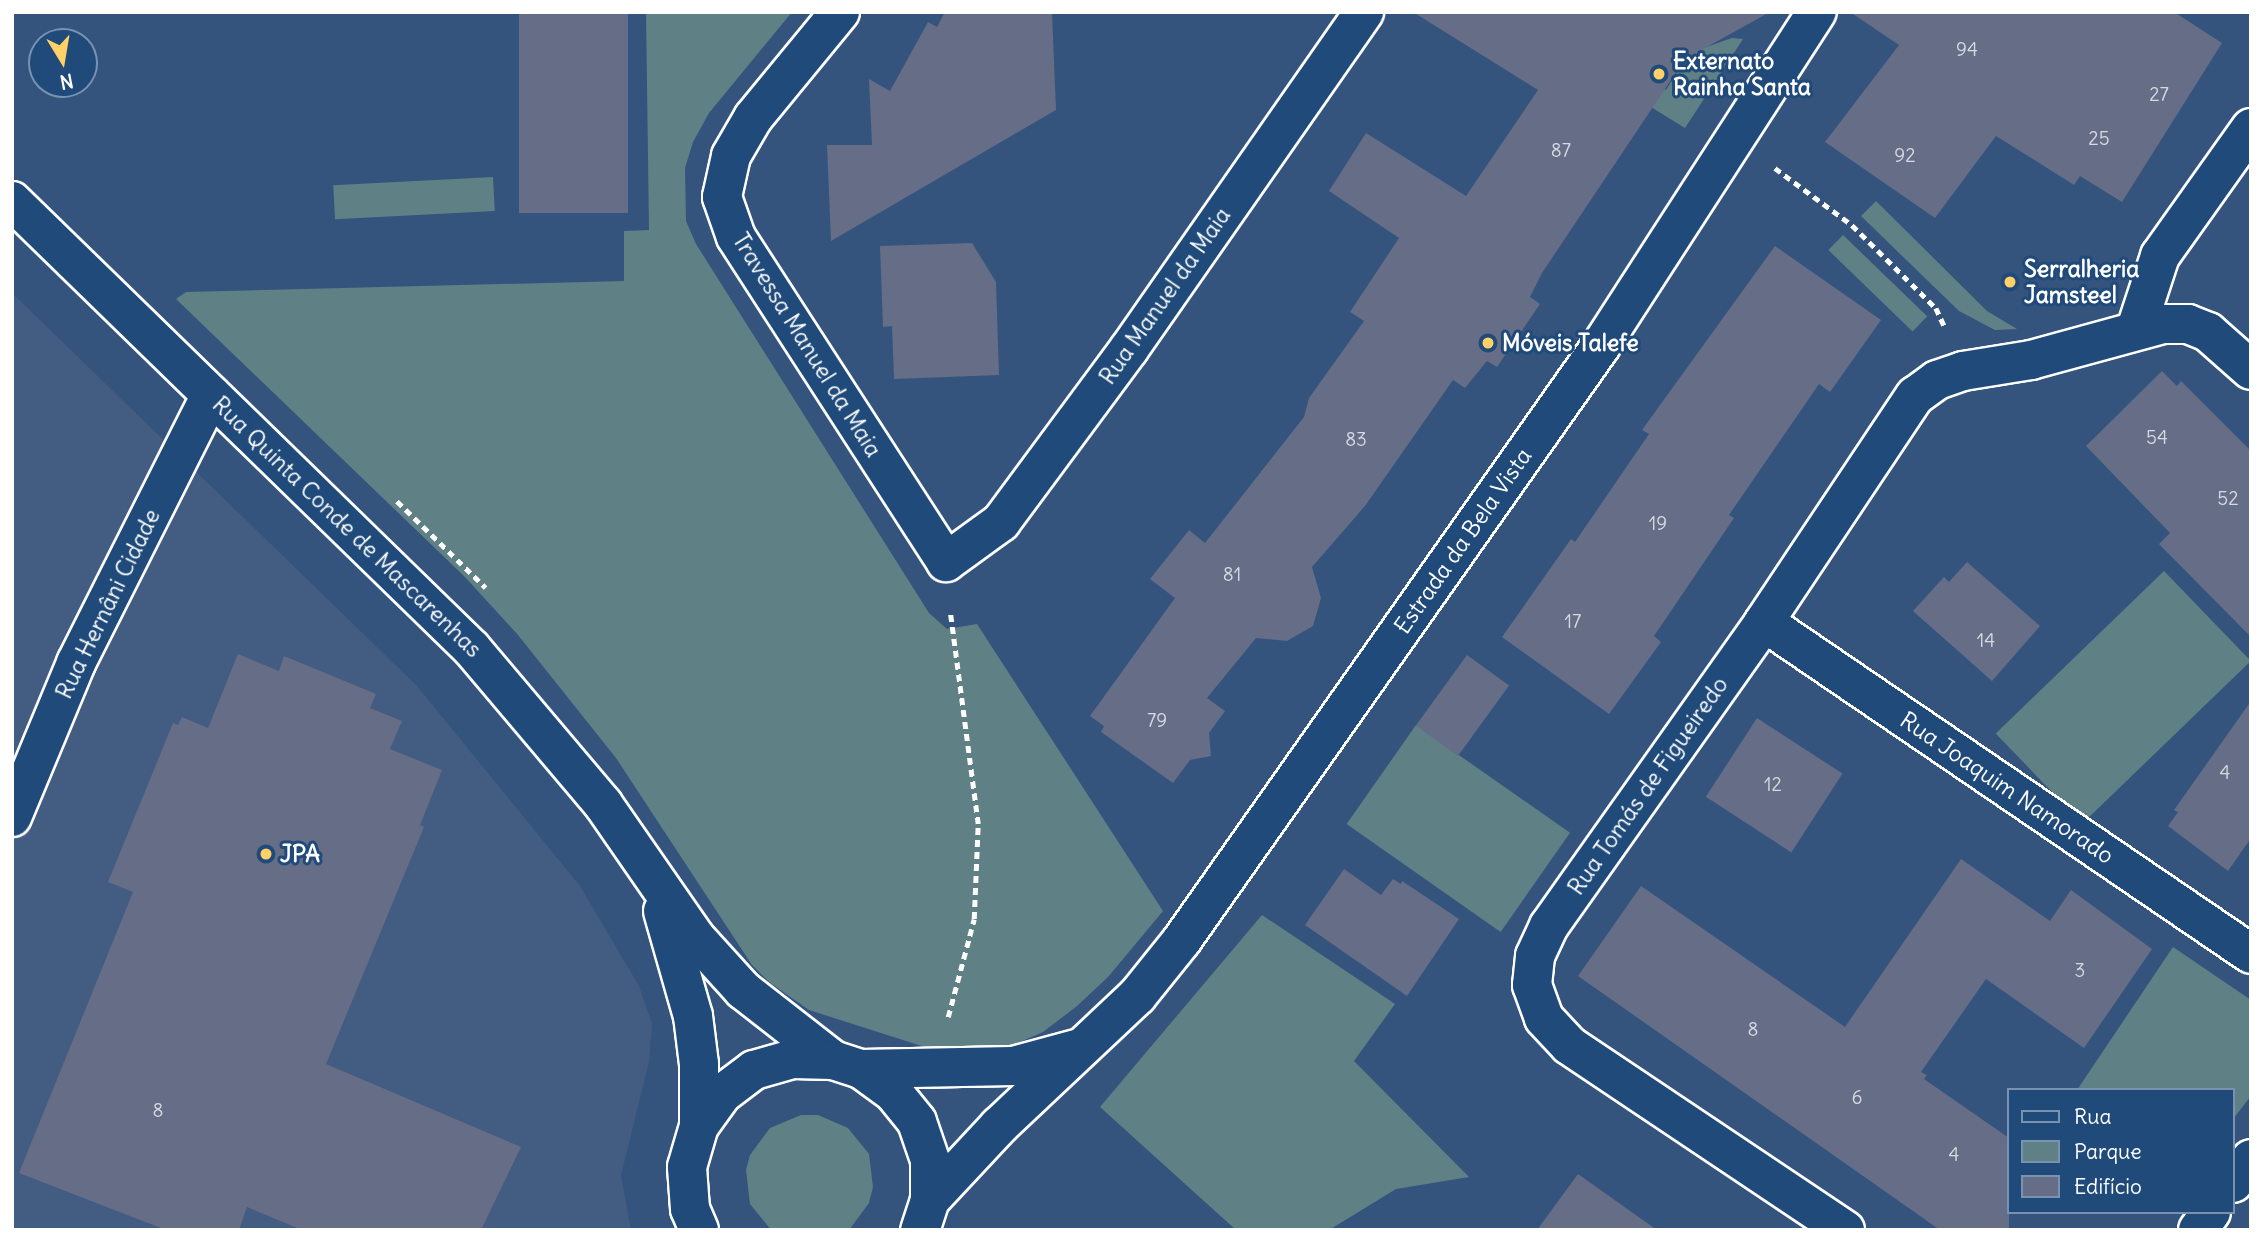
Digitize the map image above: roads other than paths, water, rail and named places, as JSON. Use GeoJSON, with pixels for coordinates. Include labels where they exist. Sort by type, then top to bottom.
{"type":"FeatureCollection","features":[{"type":"Feature","properties":{"kind":"street","name":"Travessa Manuel da Maia"},"geometry":{"type":"LineString","coordinates":[[840,12],[753,118],[731,156],[722,197],[736,237],[946,562]]}},
{"type":"Feature","properties":{"kind":"street","name":"Rua Manuel da Maia"},"geometry":{"type":"LineString","coordinates":[[946,562],[1001,522],[1129,349],[1364,12]]}},
{"type":"Feature","properties":{"kind":"street","name":"Estrada da Bela Vista"},"geometry":{"type":"LineString","coordinates":[[925,1215],[1081,1047],[1137,996],[1182,940],[1600,347],[1817,12]]}},
{"type":"Feature","properties":{"kind":"street"},"geometry":{"type":"LineString","coordinates":[[2136,329],[2160,256],[2251,128]]}},
{"type":"Feature","properties":{"kind":"street","name":"Rua Quinta Conde de Mascarenhas"},"geometry":{"type":"LineString","coordinates":[[12,201],[472,649],[603,804],[651,879],[743,990],[847,1065]]}},
{"type":"Feature","properties":{"kind":"street","name":"Rua Tomás de Figueiredo"},"geometry":{"type":"LineString","coordinates":[[1845,1230],[1569,1045],[1544,1018],[1532,985],[1535,956],[1549,926],[1764,622],[1915,396],[1937,380],[1963,371],[2070,351],[2136,329],[2188,324],[2224,343],[2251,370]]}},
{"type":"Feature","properties":{"kind":"street","name":"Rua Hernâni Cidade"},"geometry":{"type":"LineString","coordinates":[[12,817],[76,663],[211,395]]}},
{"type":"Feature","properties":{"kind":"street","name":"Rua Joaquim Namorado"},"geometry":{"type":"LineString","coordinates":[[1764,622],[2251,954]]}},
{"type":"Feature","properties":{"kind":"street","name":"Rua Quinta Conde de Mascarenhas"},"geometry":{"type":"LineString","coordinates":[[651,879],[679,956],[693,1016],[699,1126]]}},
{"type":"Feature","properties":{"kind":"street"},"geometry":{"type":"LineString","coordinates":[[699,1230],[690,1209],[687,1167],[699,1126],[722,1094],[754,1070],[793,1059],[847,1065],[1013,1066],[1081,1047]]}},
{"type":"Feature","properties":{"kind":"street"},"geometry":{"type":"LineString","coordinates":[[847,1065],[893,1092],[917,1122],[930,1160],[925,1215]]}},
{"type":"Feature","properties":{"kind":"street"},"geometry":{"type":"LineString","coordinates":[[2235,1180],[2251,1159]]}},
{"type":"Feature","properties":{"kind":"street"},"geometry":{"type":"LineString","coordinates":[[2198,1230],[2210,1214]]}},
{"type":"Feature","properties":{"kind":"place","name":"Externato Rainha Santa"},"geometry":{"type":"Point","coordinates":[1659,74]}},
{"type":"Feature","properties":{"kind":"place","name":"Serralheria Jamsteel"},"geometry":{"type":"Point","coordinates":[2010,282]}},
{"type":"Feature","properties":{"kind":"place","name":"Móveis Talefe"},"geometry":{"type":"Point","coordinates":[1488,343]}},
{"type":"Feature","properties":{"kind":"place","name":"JPA"},"geometry":{"type":"Point","coordinates":[266,854]}}]}
